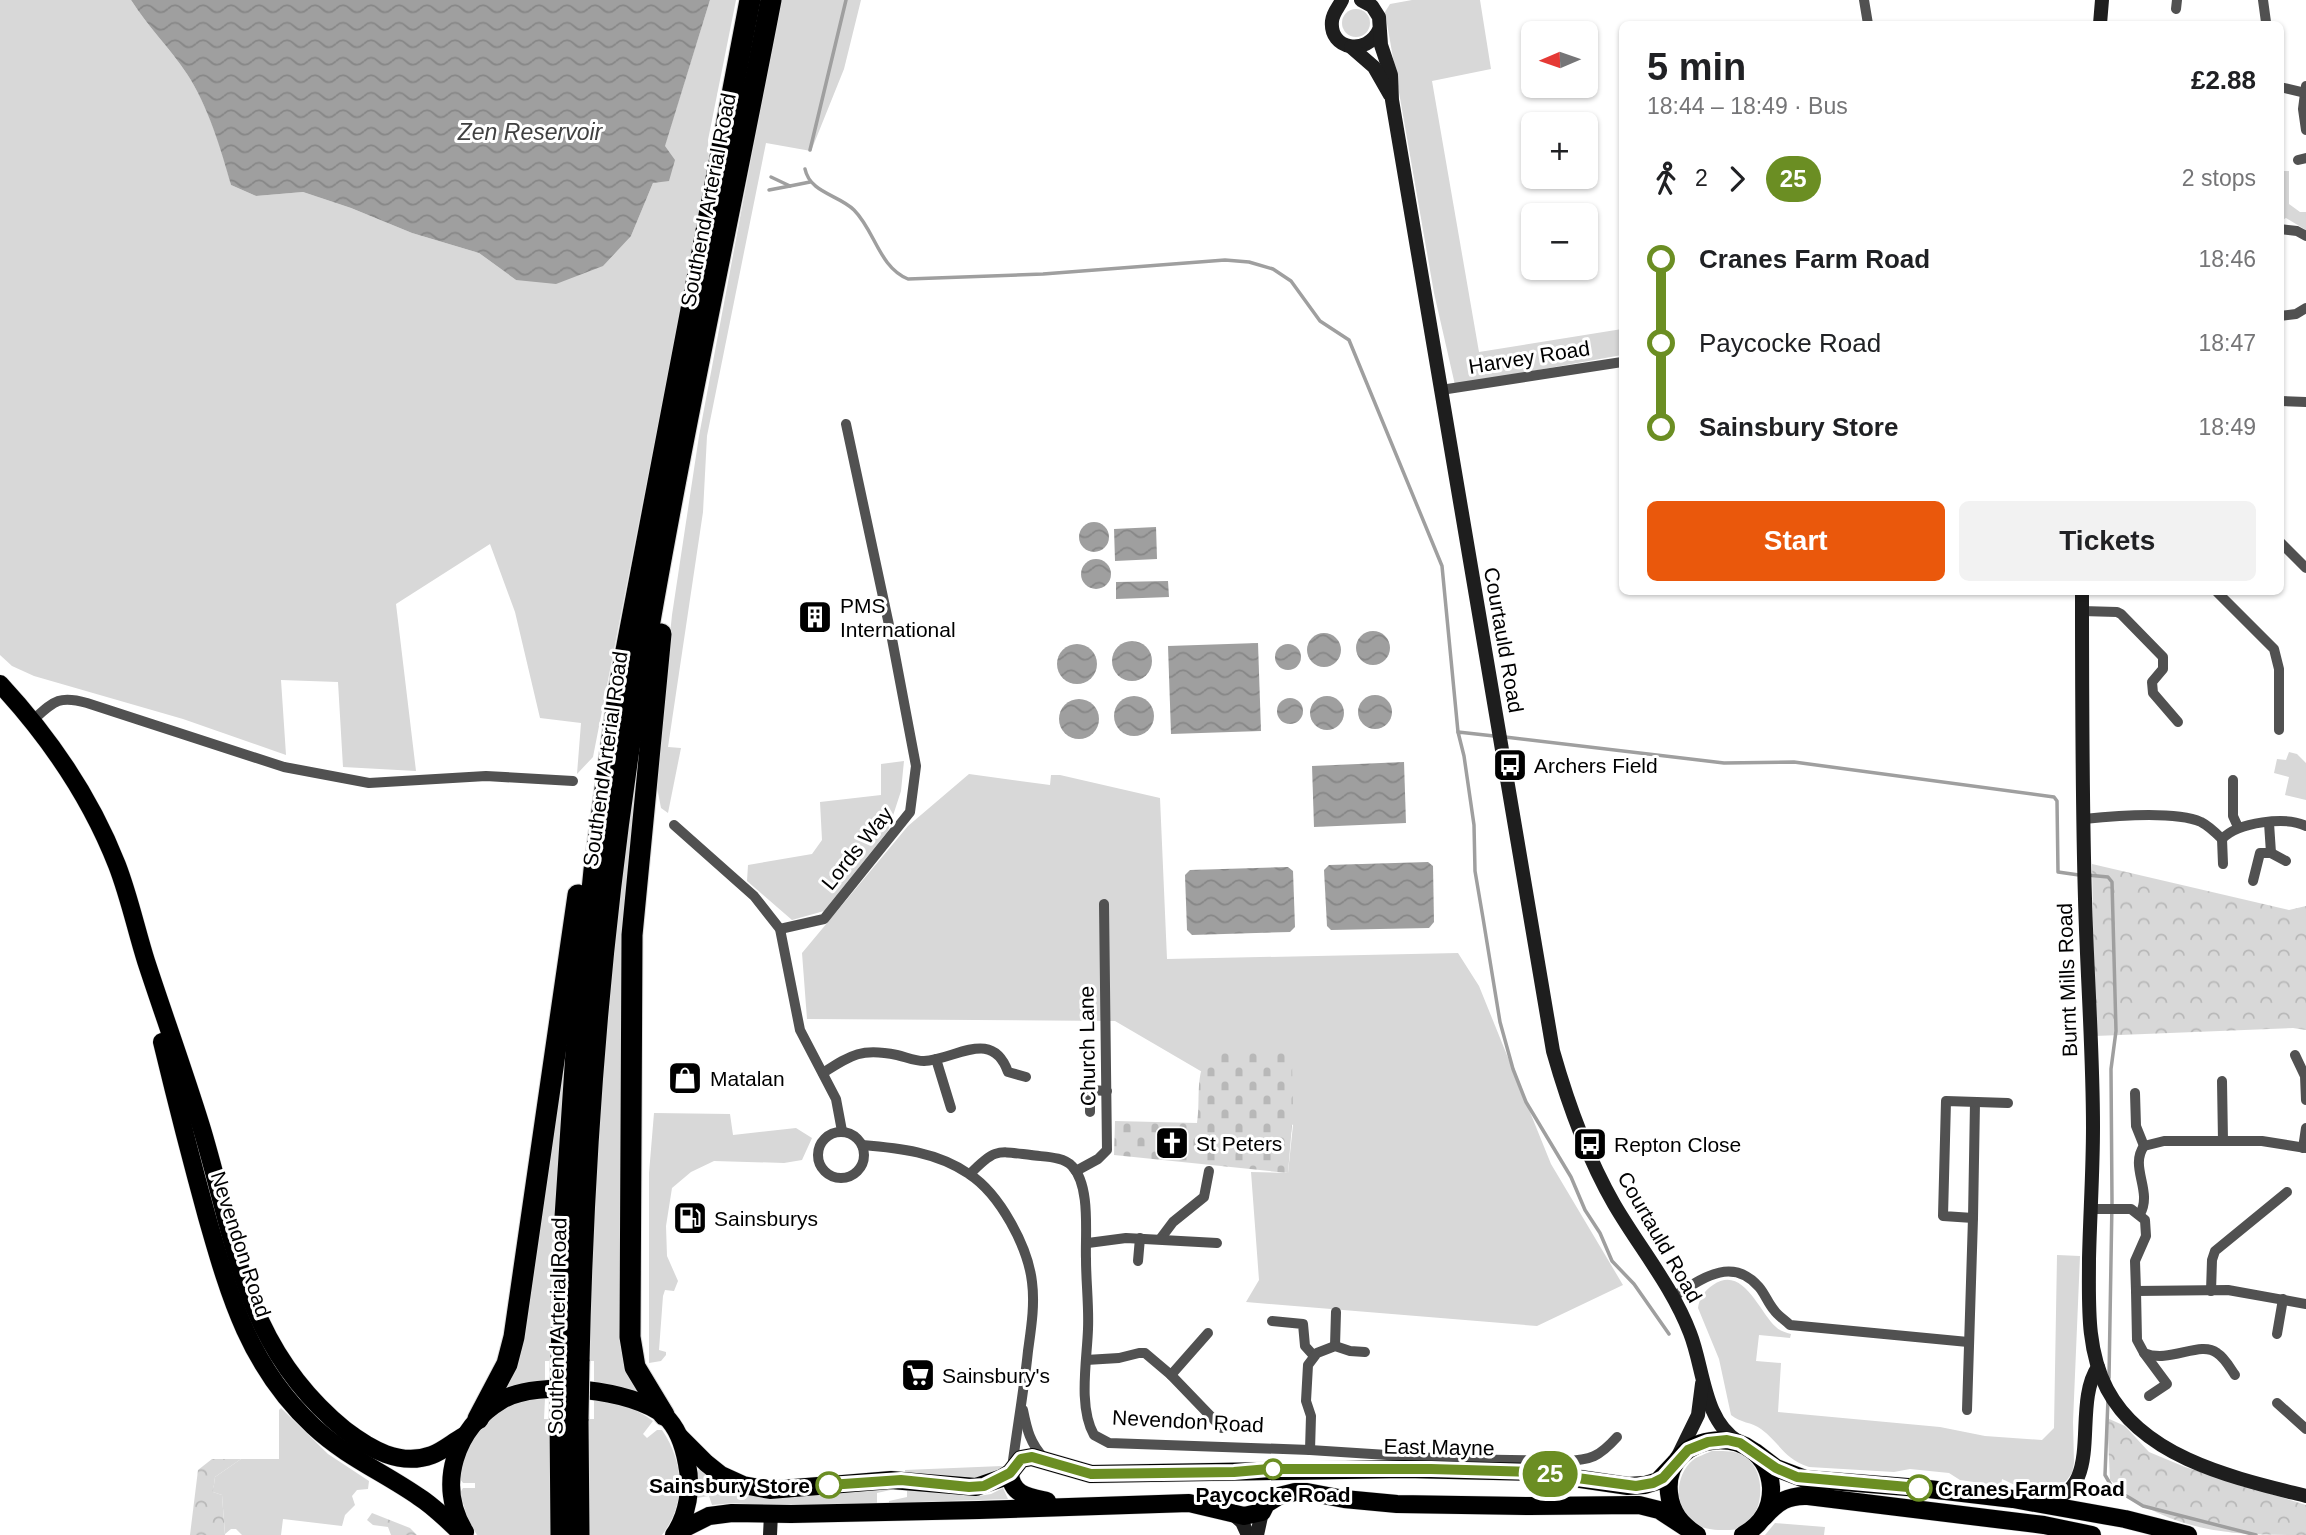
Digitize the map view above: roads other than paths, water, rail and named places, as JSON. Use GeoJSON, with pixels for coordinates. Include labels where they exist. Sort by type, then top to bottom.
{"type":"FeatureCollection","features":[{"type":"Feature","properties":{"kind":"highway","name":"Southend Arterial Road"},"geometry":{"type":"LineString","coordinates":[[561,1535],[570,1361],[566,1206],[576,1052],[594,870],[619,687],[750,0]]}},
{"type":"Feature","properties":{"kind":"highway","name":"Southend Arterial Road"},"geometry":{"type":"LineString","coordinates":[[570,1361],[610,898],[641,676],[771,0]]}},
{"type":"Feature","properties":{"kind":"highway"},"geometry":{"type":"LineString","coordinates":[[664,1415],[635,1367],[631,1348],[630,982],[635,887],[651,730],[687,430]]}},
{"type":"Feature","properties":{"kind":"highway"},"geometry":{"type":"LineString","coordinates":[[478,1419],[507,1364],[514,1337],[590,815],[619,687]]}},
{"type":"Feature","properties":{"kind":"highway","name":"Southend Arterial Road"},"geometry":{"type":"LineString","coordinates":[[569,1419],[579,1535]]}},
{"type":"Feature","properties":{"kind":"main road","name":"Nevendon Road"},"geometry":{"type":"LineString","coordinates":[[0,684],[33,720],[79,786],[101,828],[131,904],[169,1070],[216,1253],[252,1346],[285,1396],[323,1435],[357,1461],[419,1496],[465,1535]]}},
{"type":"Feature","properties":{"kind":"main road","name":"Nevendon Road"},"geometry":{"type":"LineString","coordinates":[[144,956],[198,1116],[242,1275],[272,1347],[306,1393],[326,1413],[366,1445],[386,1455],[404,1460],[423,1458],[435,1454],[464,1436]]}},
{"type":"Feature","properties":{"kind":"main road"},"geometry":{"type":"LineString","coordinates":[[465,1535],[455,1511],[451,1486],[454,1458],[464,1436],[478,1419],[503,1400],[526,1392],[547,1390],[619,1394],[641,1402],[664,1415],[680,1437],[721,1475],[757,1489],[891,1480],[976,1487],[992,1483],[1026,1457],[1046,1459]]}},
{"type":"Feature","properties":{"kind":"main road"},"geometry":{"type":"LineString","coordinates":[[676,1534],[687,1502],[689,1480],[680,1437]]}},
{"type":"Feature","properties":{"kind":"main road","name":"East Mayne"},"geometry":{"type":"LineString","coordinates":[[1046,1459],[1065,1468],[1091,1474],[1337,1469],[1533,1472],[1636,1486],[1658,1481],[1681,1455],[1698,1445],[1717,1440],[1748,1447]]}},
{"type":"Feature","properties":{"kind":"main road"},"geometry":{"type":"LineString","coordinates":[[1748,1447],[1776,1468],[1805,1479],[2013,1499],[2125,1519],[2188,1535]]}},
{"type":"Feature","properties":{"kind":"main road"},"geometry":{"type":"LineString","coordinates":[[1748,1447],[1761,1459],[1770,1478],[1771,1498],[1753,1529]]}},
{"type":"Feature","properties":{"kind":"main road"},"geometry":{"type":"LineString","coordinates":[[1675,1463],[1669,1477],[1670,1498],[1676,1517],[1686,1532]]}},
{"type":"Feature","properties":{"kind":"main road"},"geometry":{"type":"LineString","coordinates":[[1011,1471],[1012,1484],[1018,1492],[1069,1506]]}},
{"type":"Feature","properties":{"kind":"main road","name":"East Mayne"},"geometry":{"type":"LineString","coordinates":[[1234,1472],[1261,1480],[1267,1491],[1264,1508]]}},
{"type":"Feature","properties":{"kind":"main road"},"geometry":{"type":"LineString","coordinates":[[676,1534],[699,1520],[718,1514],[1189,1503],[1234,1515],[1254,1515],[1279,1496],[1295,1492],[1369,1503],[1646,1506],[1665,1513],[1686,1532]]}},
{"type":"Feature","properties":{"kind":"main road"},"geometry":{"type":"LineString","coordinates":[[1753,1529],[1775,1505],[1785,1499],[1808,1496],[2044,1525],[2092,1535]]}},
{"type":"Feature","properties":{"kind":"street"},"geometry":{"type":"LineString","coordinates":[[1864,0],[1868,21]]}},
{"type":"Feature","properties":{"kind":"street"},"geometry":{"type":"LineString","coordinates":[[2100,21],[2102,0]]}},
{"type":"Feature","properties":{"kind":"street"},"geometry":{"type":"LineString","coordinates":[[2263,0],[2266,21]]}},
{"type":"Feature","properties":{"kind":"street","name":"Courtauld Road"},"geometry":{"type":"LineString","coordinates":[[1365,1],[1379,17],[1378,30],[1391,75],[1392,100],[1553,1051],[1562,1084],[1588,1152],[1614,1203],[1673,1297],[1691,1334],[1699,1365],[1702,1381],[1700,1406],[1675,1463]]}},
{"type":"Feature","properties":{"kind":"street","name":"Courtauld Road"},"geometry":{"type":"LineString","coordinates":[[1345,2],[1333,16],[1332,28],[1338,39],[1374,66],[1392,100]]}},
{"type":"Feature","properties":{"kind":"street"},"geometry":{"type":"LineString","coordinates":[[1351,47],[1371,41],[1378,30]]}},
{"type":"Feature","properties":{"kind":"street"},"geometry":{"type":"LineString","coordinates":[[2284,87],[2305,90],[2303,122],[2306,130]]}},
{"type":"Feature","properties":{"kind":"street"},"geometry":{"type":"LineString","coordinates":[[2284,229],[2297,231],[2306,236]]}},
{"type":"Feature","properties":{"kind":"street"},"geometry":{"type":"LineString","coordinates":[[2284,316],[2297,314],[2306,308]]}},
{"type":"Feature","properties":{"kind":"street","name":"Harvey Road"},"geometry":{"type":"LineString","coordinates":[[1441,390],[1619,362]]}},
{"type":"Feature","properties":{"kind":"street"},"geometry":{"type":"LineString","coordinates":[[2284,401],[2306,402]]}},
{"type":"Feature","properties":{"kind":"street","name":"Lords Way"},"geometry":{"type":"LineString","coordinates":[[780,929],[824,919],[910,813],[916,766],[846,424]]}},
{"type":"Feature","properties":{"kind":"street"},"geometry":{"type":"LineString","coordinates":[[2284,546],[2306,568]]}},
{"type":"Feature","properties":{"kind":"street","name":"Burnt Mills Road"},"geometry":{"type":"LineString","coordinates":[[2082,595],[2084,885],[2093,1127],[2090,1209],[2091,1339],[2107,1389],[2119,1408],[2149,1438],[2177,1455],[2205,1466],[2306,1496]]}},
{"type":"Feature","properties":{"kind":"street"},"geometry":{"type":"LineString","coordinates":[[2220,595],[2274,649],[2279,671],[2279,730]]}},
{"type":"Feature","properties":{"kind":"street"},"geometry":{"type":"LineString","coordinates":[[2082,611],[2122,614],[2164,657],[2163,669],[2152,682],[2153,692],[2178,722]]}},
{"type":"Feature","properties":{"kind":"street"},"geometry":{"type":"LineString","coordinates":[[33,720],[48,706],[65,698],[88,703],[284,767],[369,783],[485,776],[573,781]]}},
{"type":"Feature","properties":{"kind":"street"},"geometry":{"type":"LineString","coordinates":[[2233,780],[2233,816],[2238,827]]}},
{"type":"Feature","properties":{"kind":"street"},"geometry":{"type":"LineString","coordinates":[[2084,819],[2128,815],[2186,818],[2202,822],[2222,839],[2223,864]]}},
{"type":"Feature","properties":{"kind":"street"},"geometry":{"type":"LineString","coordinates":[[2222,839],[2238,827],[2284,822],[2306,826]]}},
{"type":"Feature","properties":{"kind":"street"},"geometry":{"type":"LineString","coordinates":[[2269,823],[2271,853]]}},
{"type":"Feature","properties":{"kind":"street"},"geometry":{"type":"LineString","coordinates":[[674,825],[754,896],[780,929],[800,1030],[836,1099],[842,1131]]}},
{"type":"Feature","properties":{"kind":"street"},"geometry":{"type":"LineString","coordinates":[[2253,881],[2260,853],[2271,853],[2286,861]]}},
{"type":"Feature","properties":{"kind":"street","name":"Church Lane"},"geometry":{"type":"LineString","coordinates":[[1076,1171],[1098,1159],[1107,1150],[1104,904]]}},
{"type":"Feature","properties":{"kind":"street"},"geometry":{"type":"LineString","coordinates":[[822,1073],[851,1055],[862,1052],[877,1051],[922,1061],[978,1047],[987,1048],[1009,1072],[1026,1077]]}},
{"type":"Feature","properties":{"kind":"street"},"geometry":{"type":"LineString","coordinates":[[2295,1055],[2305,1076],[2306,1100]]}},
{"type":"Feature","properties":{"kind":"street"},"geometry":{"type":"LineString","coordinates":[[936,1059],[951,1108]]}},
{"type":"Feature","properties":{"kind":"street"},"geometry":{"type":"LineString","coordinates":[[2222,1081],[2223,1141]]}},
{"type":"Feature","properties":{"kind":"street"},"geometry":{"type":"LineString","coordinates":[[1090,1112],[1090,1090],[1107,1091]]}},
{"type":"Feature","properties":{"kind":"street"},"geometry":{"type":"LineString","coordinates":[[2135,1093],[2136,1126],[2144,1146],[2138,1159],[2145,1194],[2140,1214]]}},
{"type":"Feature","properties":{"kind":"street"},"geometry":{"type":"LineString","coordinates":[[1973,1218],[1943,1216],[1946,1101],[2008,1103]]}},
{"type":"Feature","properties":{"kind":"street"},"geometry":{"type":"LineString","coordinates":[[1967,1410],[1975,1102]]}},
{"type":"Feature","properties":{"kind":"street"},"geometry":{"type":"LineString","coordinates":[[2144,1146],[2164,1141],[2262,1141],[2304,1148],[2306,1128]]}},
{"type":"Feature","properties":{"kind":"street"},"geometry":{"type":"LineString","coordinates":[[842,1131],[856,1137],[862,1145],[862,1166],[856,1174],[845,1179],[828,1175],[821,1168],[817,1155],[819,1145],[825,1137],[842,1131]]}},
{"type":"Feature","properties":{"kind":"street"},"geometry":{"type":"LineString","coordinates":[[862,1145],[906,1149],[971,1174],[1007,1214],[1020,1240],[1033,1284],[1032,1322],[1011,1471]]}},
{"type":"Feature","properties":{"kind":"street"},"geometry":{"type":"LineString","coordinates":[[971,1174],[990,1153],[1001,1152],[1059,1159],[1071,1164],[1076,1171]]}},
{"type":"Feature","properties":{"kind":"street","name":"Nevendon Road"},"geometry":{"type":"LineString","coordinates":[[1076,1171],[1082,1185],[1087,1243],[1086,1414],[1094,1434],[1108,1443],[1310,1450],[1449,1459],[1565,1461],[1599,1455],[1618,1437]]}},
{"type":"Feature","properties":{"kind":"street"},"geometry":{"type":"LineString","coordinates":[[1161,1238],[1173,1222],[1204,1198],[1209,1171]]}},
{"type":"Feature","properties":{"kind":"street"},"geometry":{"type":"LineString","coordinates":[[2211,1291],[2215,1251],[2287,1192]]}},
{"type":"Feature","properties":{"kind":"street"},"geometry":{"type":"LineString","coordinates":[[2090,1209],[2131,1209],[2145,1220],[2146,1236],[2135,1261],[2137,1340],[2167,1384]]}},
{"type":"Feature","properties":{"kind":"street"},"geometry":{"type":"LineString","coordinates":[[1138,1261],[1140,1238]]}},
{"type":"Feature","properties":{"kind":"street"},"geometry":{"type":"LineString","coordinates":[[1087,1243],[1140,1238],[1217,1243]]}},
{"type":"Feature","properties":{"kind":"street"},"geometry":{"type":"LineString","coordinates":[[1673,1297],[1705,1276],[1727,1270],[1742,1275],[1758,1286],[1775,1312],[1790,1325],[1969,1342]]}},
{"type":"Feature","properties":{"kind":"street"},"geometry":{"type":"LineString","coordinates":[[2136,1291],[2246,1292],[2306,1304]]}},
{"type":"Feature","properties":{"kind":"street"},"geometry":{"type":"LineString","coordinates":[[2277,1334],[2283,1299]]}},
{"type":"Feature","properties":{"kind":"street"},"geometry":{"type":"LineString","coordinates":[[1335,1312],[1335,1346]]}},
{"type":"Feature","properties":{"kind":"street"},"geometry":{"type":"LineString","coordinates":[[1272,1321],[1303,1324],[1305,1346],[1314,1356]]}},
{"type":"Feature","properties":{"kind":"street"},"geometry":{"type":"LineString","coordinates":[[1171,1375],[1208,1333]]}},
{"type":"Feature","properties":{"kind":"street"},"geometry":{"type":"LineString","coordinates":[[1310,1450],[1311,1416],[1306,1401],[1308,1365],[1317,1353],[1335,1346],[1365,1352]]}},
{"type":"Feature","properties":{"kind":"street"},"geometry":{"type":"LineString","coordinates":[[2144,1353],[2159,1358],[2202,1349],[2213,1350],[2235,1375]]}},
{"type":"Feature","properties":{"kind":"street"},"geometry":{"type":"LineString","coordinates":[[1086,1360],[1145,1353],[1171,1375],[1222,1428]]}},
{"type":"Feature","properties":{"kind":"street","name":"Courtauld Road"},"geometry":{"type":"LineString","coordinates":[[1699,1365],[1719,1422],[1728,1434],[1748,1447]]}},
{"type":"Feature","properties":{"kind":"street"},"geometry":{"type":"LineString","coordinates":[[2013,1499],[2054,1500],[2071,1490],[2077,1482],[2082,1470],[2087,1389],[2098,1367]]}},
{"type":"Feature","properties":{"kind":"street"},"geometry":{"type":"LineString","coordinates":[[2149,1396],[2178,1376]]}},
{"type":"Feature","properties":{"kind":"street"},"geometry":{"type":"LineString","coordinates":[[2277,1403],[2306,1429]]}},
{"type":"Feature","properties":{"kind":"street"},"geometry":{"type":"LineString","coordinates":[[1022,1407],[1028,1435],[1046,1459]]}},
{"type":"Feature","properties":{"kind":"street"},"geometry":{"type":"LineString","coordinates":[[1257,1535],[1264,1508]]}},
{"type":"Feature","properties":{"kind":"street"},"geometry":{"type":"LineString","coordinates":[[770,1535],[771,1514]]}},
{"type":"Feature","properties":{"kind":"street"},"geometry":{"type":"LineString","coordinates":[[1234,1515],[1242,1522],[1248,1535]]}},
{"type":"Feature","properties":{"kind":"water","name":"Zen Reservoir"},"geometry":{"type":"Polygon","coordinates":[[[131,0],[710,0],[665,146],[675,160],[669,181],[653,183],[631,236],[603,266],[556,284],[516,280],[479,253],[412,233],[303,192],[256,196],[231,185],[213,128],[195,86],[131,0]]]}},
{"type":"Feature","properties":{"kind":"water"},"geometry":{"type":"Polygon","coordinates":[[[1094,522],[1105,526],[1109,537],[1105,548],[1094,552],[1083,548],[1079,537],[1083,526],[1094,522]]]}},
{"type":"Feature","properties":{"kind":"water"},"geometry":{"type":"Polygon","coordinates":[[[1156,527],[1157,559],[1115,561],[1114,529],[1156,527]]]}},
{"type":"Feature","properties":{"kind":"water"},"geometry":{"type":"Polygon","coordinates":[[[1096,559],[1107,563],[1111,574],[1107,585],[1096,589],[1085,585],[1081,574],[1085,563],[1096,559]]]}},
{"type":"Feature","properties":{"kind":"water"},"geometry":{"type":"Polygon","coordinates":[[[1168,581],[1169,597],[1116,599],[1116,582],[1168,581]]]}},
{"type":"Feature","properties":{"kind":"water"},"geometry":{"type":"Polygon","coordinates":[[[1373,631],[1385,636],[1390,648],[1385,660],[1373,665],[1361,660],[1356,648],[1361,636],[1373,631]]]}},
{"type":"Feature","properties":{"kind":"water"},"geometry":{"type":"Polygon","coordinates":[[[1324,633],[1336,638],[1341,650],[1336,662],[1324,667],[1312,662],[1307,650],[1312,638],[1324,633]]]}},
{"type":"Feature","properties":{"kind":"water"},"geometry":{"type":"Polygon","coordinates":[[[1132,641],[1146,647],[1152,661],[1146,675],[1132,681],[1118,675],[1112,661],[1118,647],[1132,641]]]}},
{"type":"Feature","properties":{"kind":"water"},"geometry":{"type":"Polygon","coordinates":[[[1258,643],[1261,731],[1171,734],[1168,646],[1258,643]]]}},
{"type":"Feature","properties":{"kind":"water"},"geometry":{"type":"Polygon","coordinates":[[[1077,644],[1091,650],[1097,664],[1091,678],[1077,684],[1063,678],[1057,664],[1063,650],[1077,644]]]}},
{"type":"Feature","properties":{"kind":"water"},"geometry":{"type":"Polygon","coordinates":[[[1288,644],[1297,648],[1301,657],[1297,666],[1288,670],[1279,666],[1275,657],[1279,648],[1288,644]]]}},
{"type":"Feature","properties":{"kind":"water"},"geometry":{"type":"Polygon","coordinates":[[[1375,695],[1387,700],[1392,712],[1387,724],[1375,729],[1363,724],[1358,712],[1363,700],[1375,695]]]}},
{"type":"Feature","properties":{"kind":"water"},"geometry":{"type":"Polygon","coordinates":[[[1134,696],[1148,702],[1154,716],[1148,730],[1134,736],[1120,730],[1114,716],[1120,702],[1134,696]]]}},
{"type":"Feature","properties":{"kind":"water"},"geometry":{"type":"Polygon","coordinates":[[[1327,696],[1339,701],[1344,713],[1339,725],[1327,730],[1315,725],[1310,713],[1315,701],[1327,696]]]}},
{"type":"Feature","properties":{"kind":"water"},"geometry":{"type":"Polygon","coordinates":[[[1290,698],[1299,702],[1303,711],[1299,720],[1290,724],[1281,720],[1277,711],[1281,702],[1290,698]]]}},
{"type":"Feature","properties":{"kind":"water"},"geometry":{"type":"Polygon","coordinates":[[[1079,699],[1093,705],[1099,719],[1093,733],[1079,739],[1065,733],[1059,719],[1065,705],[1079,699]]]}},
{"type":"Feature","properties":{"kind":"water"},"geometry":{"type":"Polygon","coordinates":[[[1404,762],[1406,823],[1314,827],[1312,766],[1404,762]]]}},
{"type":"Feature","properties":{"kind":"water"},"geometry":{"type":"Polygon","coordinates":[[[1428,862],[1433,866],[1434,922],[1429,928],[1331,930],[1327,926],[1324,870],[1329,865],[1428,862]]]}},
{"type":"Feature","properties":{"kind":"water"},"geometry":{"type":"Polygon","coordinates":[[[1288,867],[1293,871],[1295,927],[1290,932],[1192,935],[1187,930],[1185,875],[1190,870],[1288,867]]]}},
{"type":"Feature","properties":{"kind":"waterway"},"geometry":{"type":"LineString","coordinates":[[810,150],[846,0]]}},
{"type":"Feature","properties":{"kind":"waterway"},"geometry":{"type":"LineString","coordinates":[[805,169],[808,177],[819,189],[854,210],[890,266],[908,279],[1043,274],[1225,260],[1249,262],[1273,269],[1291,281],[1320,321],[1349,340],[1442,566],[1458,732]]}},
{"type":"Feature","properties":{"kind":"waterway"},"geometry":{"type":"LineString","coordinates":[[771,177],[790,186],[810,182]]}},
{"type":"Feature","properties":{"kind":"waterway"},"geometry":{"type":"LineString","coordinates":[[769,190],[790,186]]}},
{"type":"Feature","properties":{"kind":"waterway"},"geometry":{"type":"LineString","coordinates":[[1494,736],[1458,732],[1474,825],[1475,871],[1500,1022],[1513,1069],[1526,1102],[1571,1177],[1612,1261],[1634,1284],[1669,1334]]}},
{"type":"Feature","properties":{"kind":"waterway"},"geometry":{"type":"LineString","coordinates":[[1505,737],[1724,763],[1794,762],[2054,797],[2057,801],[2058,872],[2079,875]]}},
{"type":"Feature","properties":{"kind":"waterway"},"geometry":{"type":"LineString","coordinates":[[2087,875],[2108,877],[2112,882],[2116,1031],[2111,1069],[2109,1378]]}},
{"type":"Feature","properties":{"kind":"waterway"},"geometry":{"type":"LineString","coordinates":[[2108,1399],[2105,1475],[2112,1487],[2143,1506],[2256,1535]]}},
{"type":"Feature","properties":{"kind":"place","name":"PMS International"},"geometry":{"type":"Point","coordinates":[815,617]}},
{"type":"Feature","properties":{"kind":"place","name":"Archers Field"},"geometry":{"type":"Point","coordinates":[1510,765]}},
{"type":"Feature","properties":{"kind":"place","name":"Matalan"},"geometry":{"type":"Point","coordinates":[685,1078]}},
{"type":"Feature","properties":{"kind":"place","name":"St Peters"},"geometry":{"type":"Point","coordinates":[1172,1143]}},
{"type":"Feature","properties":{"kind":"place","name":"Repton Close"},"geometry":{"type":"Point","coordinates":[1590,1144]}},
{"type":"Feature","properties":{"kind":"place","name":"Sainsburys"},"geometry":{"type":"Point","coordinates":[690,1218]}},
{"type":"Feature","properties":{"kind":"place","name":"Sainsbury's"},"geometry":{"type":"Point","coordinates":[918,1375]}},
{"type":"Feature","properties":{"kind":"place","name":"Paycocke Road"},"geometry":{"type":"Point","coordinates":[1273,1469]}},
{"type":"Feature","properties":{"kind":"place","name":"Sainsbury Store"},"geometry":{"type":"Point","coordinates":[829,1485]}},
{"type":"Feature","properties":{"kind":"place","name":"Cranes Farm Road"},"geometry":{"type":"Point","coordinates":[1919,1488]}}]}
